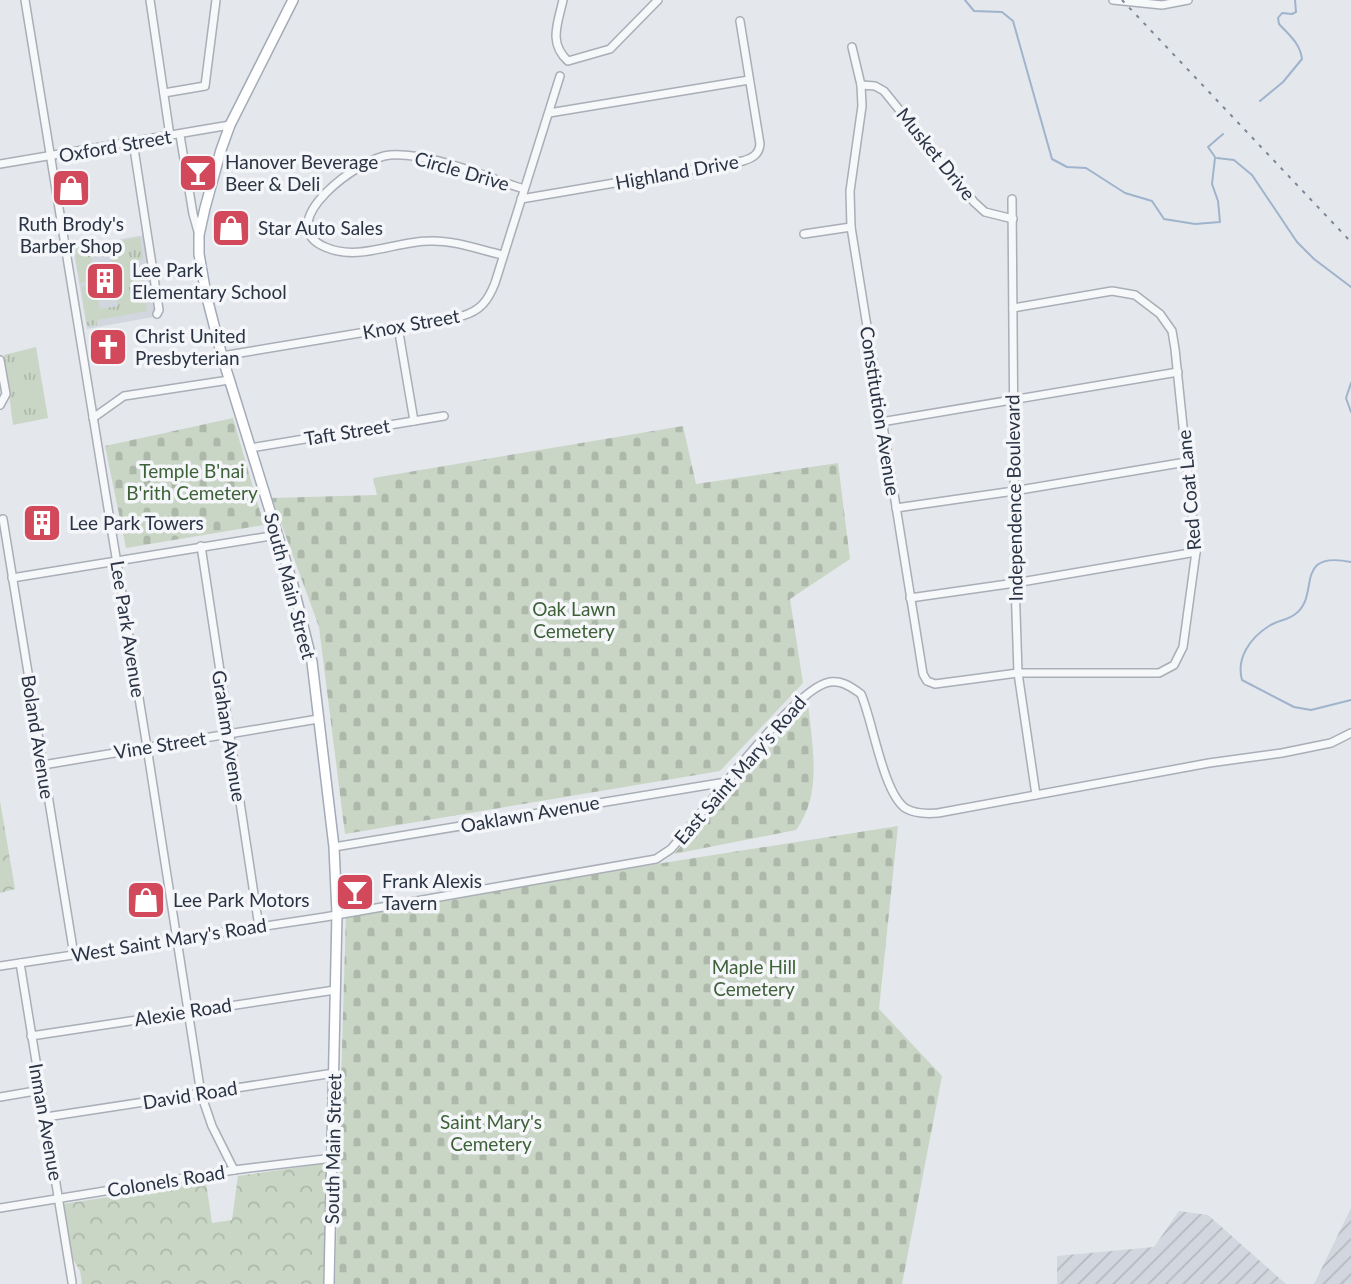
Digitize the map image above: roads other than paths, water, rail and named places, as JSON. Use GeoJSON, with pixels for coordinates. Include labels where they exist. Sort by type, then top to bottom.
{"type":"FeatureCollection","features":[{"type":"Feature","properties":{"kind":"main road","name":"South Main Street"},"geometry":{"type":"LineString","coordinates":[[291,2],[230,125],[212,177],[199,235],[199,254],[222,356],[303,621],[312,662],[334,847],[337,913],[329,1284]]}},
{"type":"Feature","properties":{"kind":"street","name":"Lee Park Avenue"},"geometry":{"type":"LineString","coordinates":[[25,0],[201,1094],[212,1126],[234,1170]]}},
{"type":"Feature","properties":{"kind":"street"},"geometry":{"type":"LineString","coordinates":[[150,0],[170,136]]}},
{"type":"Feature","properties":{"kind":"street"},"geometry":{"type":"LineString","coordinates":[[164,93],[205,86],[216,0]]}},
{"type":"Feature","properties":{"kind":"street"},"geometry":{"type":"LineString","coordinates":[[563,0],[555,38],[559,53],[568,61],[610,49],[658,0]]}},
{"type":"Feature","properties":{"kind":"street"},"geometry":{"type":"LineString","coordinates":[[1114,0],[1162,5],[1188,0]]}},
{"type":"Feature","properties":{"kind":"street","name":"Highland Drive"},"geometry":{"type":"LineString","coordinates":[[521,199],[751,158],[759,151],[760,144],[740,21]]}},
{"type":"Feature","properties":{"kind":"street","name":"Constitution Avenue"},"geometry":{"type":"LineString","coordinates":[[852,47],[862,85],[861,127],[850,191],[851,227],[922,674],[927,681],[935,684],[1018,673]]}},
{"type":"Feature","properties":{"kind":"street","name":"Knox Street"},"geometry":{"type":"LineString","coordinates":[[222,356],[462,316],[478,310],[491,295],[560,76]]}},
{"type":"Feature","properties":{"kind":"street"},"geometry":{"type":"LineString","coordinates":[[549,113],[749,80]]}},
{"type":"Feature","properties":{"kind":"street","name":"Musket Drive"},"geometry":{"type":"LineString","coordinates":[[862,85],[875,86],[884,91],[985,212],[1013,219]]}},
{"type":"Feature","properties":{"kind":"street","name":"Oxford Street"},"geometry":{"type":"LineString","coordinates":[[0,164],[230,125]]}},
{"type":"Feature","properties":{"kind":"street"},"geometry":{"type":"LineString","coordinates":[[180,135],[199,235]]}},
{"type":"Feature","properties":{"kind":"street"},"geometry":{"type":"LineString","coordinates":[[132,142],[159,310],[157,314]]}},
{"type":"Feature","properties":{"kind":"street","name":"Circle Drive"},"geometry":{"type":"LineString","coordinates":[[503,255],[432,240],[352,253],[338,251],[324,247],[310,236],[307,228],[308,215],[321,199],[361,165],[389,155],[422,157],[524,190]]}},
{"type":"Feature","properties":{"kind":"street","name":"Independence Boulevard"},"geometry":{"type":"LineString","coordinates":[[1012,199],[1018,673],[1036,795]]}},
{"type":"Feature","properties":{"kind":"street"},"geometry":{"type":"LineString","coordinates":[[804,234],[851,227]]}},
{"type":"Feature","properties":{"kind":"street","name":"Red Coat Lane"},"geometry":{"type":"LineString","coordinates":[[1013,309],[1112,291],[1135,295],[1167,322],[1172,331],[1178,372],[1196,552],[1183,647],[1174,665],[1159,673],[1018,673]]}},
{"type":"Feature","properties":{"kind":"street"},"geometry":{"type":"LineString","coordinates":[[398,327],[414,421]]}},
{"type":"Feature","properties":{"kind":"street"},"geometry":{"type":"LineString","coordinates":[[0,360],[6,394],[0,405]]}},
{"type":"Feature","properties":{"kind":"street"},"geometry":{"type":"LineString","coordinates":[[881,422],[1178,372]]}},
{"type":"Feature","properties":{"kind":"street"},"geometry":{"type":"LineString","coordinates":[[93,418],[124,396],[229,380]]}},
{"type":"Feature","properties":{"kind":"street","name":"Taft Street"},"geometry":{"type":"LineString","coordinates":[[250,448],[444,416]]}},
{"type":"Feature","properties":{"kind":"street"},"geometry":{"type":"LineString","coordinates":[[896,508],[1186,462]]}},
{"type":"Feature","properties":{"kind":"street","name":"Boland Avenue"},"geometry":{"type":"LineString","coordinates":[[3,519],[74,955]]}},
{"type":"Feature","properties":{"kind":"street"},"geometry":{"type":"LineString","coordinates":[[12,578],[276,535]]}},
{"type":"Feature","properties":{"kind":"street","name":"Graham Avenue"},"geometry":{"type":"LineString","coordinates":[[201,546],[259,927]]}},
{"type":"Feature","properties":{"kind":"street"},"geometry":{"type":"LineString","coordinates":[[911,598],[1196,552]]}},
{"type":"Feature","properties":{"kind":"street","name":"East Saint Mary's Road"},"geometry":{"type":"LineString","coordinates":[[337,913],[656,859],[671,849],[789,711],[810,691],[826,683],[839,681],[860,694],[893,794],[908,810],[924,814],[1209,763],[1282,753],[1331,743],[1351,733]]}},
{"type":"Feature","properties":{"kind":"street","name":"Vine Street"},"geometry":{"type":"LineString","coordinates":[[43,765],[318,719]]}},
{"type":"Feature","properties":{"kind":"street","name":"Oaklawn Avenue"},"geometry":{"type":"LineString","coordinates":[[334,847],[727,782]]}},
{"type":"Feature","properties":{"kind":"street","name":"West Saint Mary's Road"},"geometry":{"type":"LineString","coordinates":[[0,966],[337,913]]}},
{"type":"Feature","properties":{"kind":"street","name":"Inman Avenue"},"geometry":{"type":"LineString","coordinates":[[20,963],[72,1282]]}},
{"type":"Feature","properties":{"kind":"street","name":"Alexie Road"},"geometry":{"type":"LineString","coordinates":[[32,1036],[335,990]]}},
{"type":"Feature","properties":{"kind":"street","name":"David Road"},"geometry":{"type":"LineString","coordinates":[[46,1117],[334,1073]]}},
{"type":"Feature","properties":{"kind":"street"},"geometry":{"type":"LineString","coordinates":[[0,1097],[41,1090]]}},
{"type":"Feature","properties":{"kind":"street","name":"Colonels Road"},"geometry":{"type":"LineString","coordinates":[[0,1208],[234,1170],[333,1158]]}},
{"type":"Feature","properties":{"kind":"waterway"},"geometry":{"type":"LineString","coordinates":[[965,0],[974,11],[1002,12],[1013,21],[1052,159],[1067,167],[1086,168],[1125,193],[1152,201],[1164,219],[1195,224],[1220,222],[1218,201],[1212,184],[1215,158]]}},
{"type":"Feature","properties":{"kind":"waterway"},"geometry":{"type":"LineString","coordinates":[[1260,101],[1283,82],[1302,59],[1296,44],[1279,24],[1278,18],[1282,13],[1296,12],[1295,0]]}},
{"type":"Feature","properties":{"kind":"waterway"},"geometry":{"type":"LineString","coordinates":[[1215,157],[1208,147],[1223,134]]}},
{"type":"Feature","properties":{"kind":"waterway"},"geometry":{"type":"LineString","coordinates":[[1217,158],[1234,160],[1252,175],[1297,242],[1314,259],[1351,287]]}},
{"type":"Feature","properties":{"kind":"waterway"},"geometry":{"type":"LineString","coordinates":[[1351,383],[1346,398],[1351,412]]}},
{"type":"Feature","properties":{"kind":"waterway"},"geometry":{"type":"LineString","coordinates":[[1351,562],[1332,560],[1321,563],[1314,569],[1302,607],[1294,615],[1272,624],[1256,636],[1246,649],[1241,664],[1242,680],[1294,707],[1311,710],[1351,700]]}},
{"type":"Feature","properties":{"kind":"railway"},"geometry":{"type":"LineString","coordinates":[[1122,0],[1351,242]]}},
{"type":"Feature","properties":{"kind":"place","name":"Hanover Beverage Beer & Deli"},"geometry":{"type":"Point","coordinates":[198,173]}},
{"type":"Feature","properties":{"kind":"place","name":"Ruth Brody's Barber Shop"},"geometry":{"type":"Point","coordinates":[71,188]}},
{"type":"Feature","properties":{"kind":"place","name":"Star Auto Sales"},"geometry":{"type":"Point","coordinates":[231,228]}},
{"type":"Feature","properties":{"kind":"place","name":"Lee Park Elementary School"},"geometry":{"type":"Point","coordinates":[105,281]}},
{"type":"Feature","properties":{"kind":"place","name":"Christ United Presbyterian"},"geometry":{"type":"Point","coordinates":[108,347]}},
{"type":"Feature","properties":{"kind":"place","name":"Lee Park Towers"},"geometry":{"type":"Point","coordinates":[42,523]}},
{"type":"Feature","properties":{"kind":"place","name":"Frank Alexis Tavern"},"geometry":{"type":"Point","coordinates":[355,892]}},
{"type":"Feature","properties":{"kind":"place","name":"Lee Park Motors"},"geometry":{"type":"Point","coordinates":[146,900]}},
{"type":"Feature","properties":{"kind":"park label","name":"Temple B'nai B'rith Cemetery"},"geometry":{"type":"Point","coordinates":[192,482]}},
{"type":"Feature","properties":{"kind":"park label","name":"Oak Lawn Cemetery"},"geometry":{"type":"Point","coordinates":[574,620]}},
{"type":"Feature","properties":{"kind":"park label","name":"Maple Hill Cemetery"},"geometry":{"type":"Point","coordinates":[754,978]}},
{"type":"Feature","properties":{"kind":"park label","name":"Saint Mary's Cemetery"},"geometry":{"type":"Point","coordinates":[491,1133]}}]}
